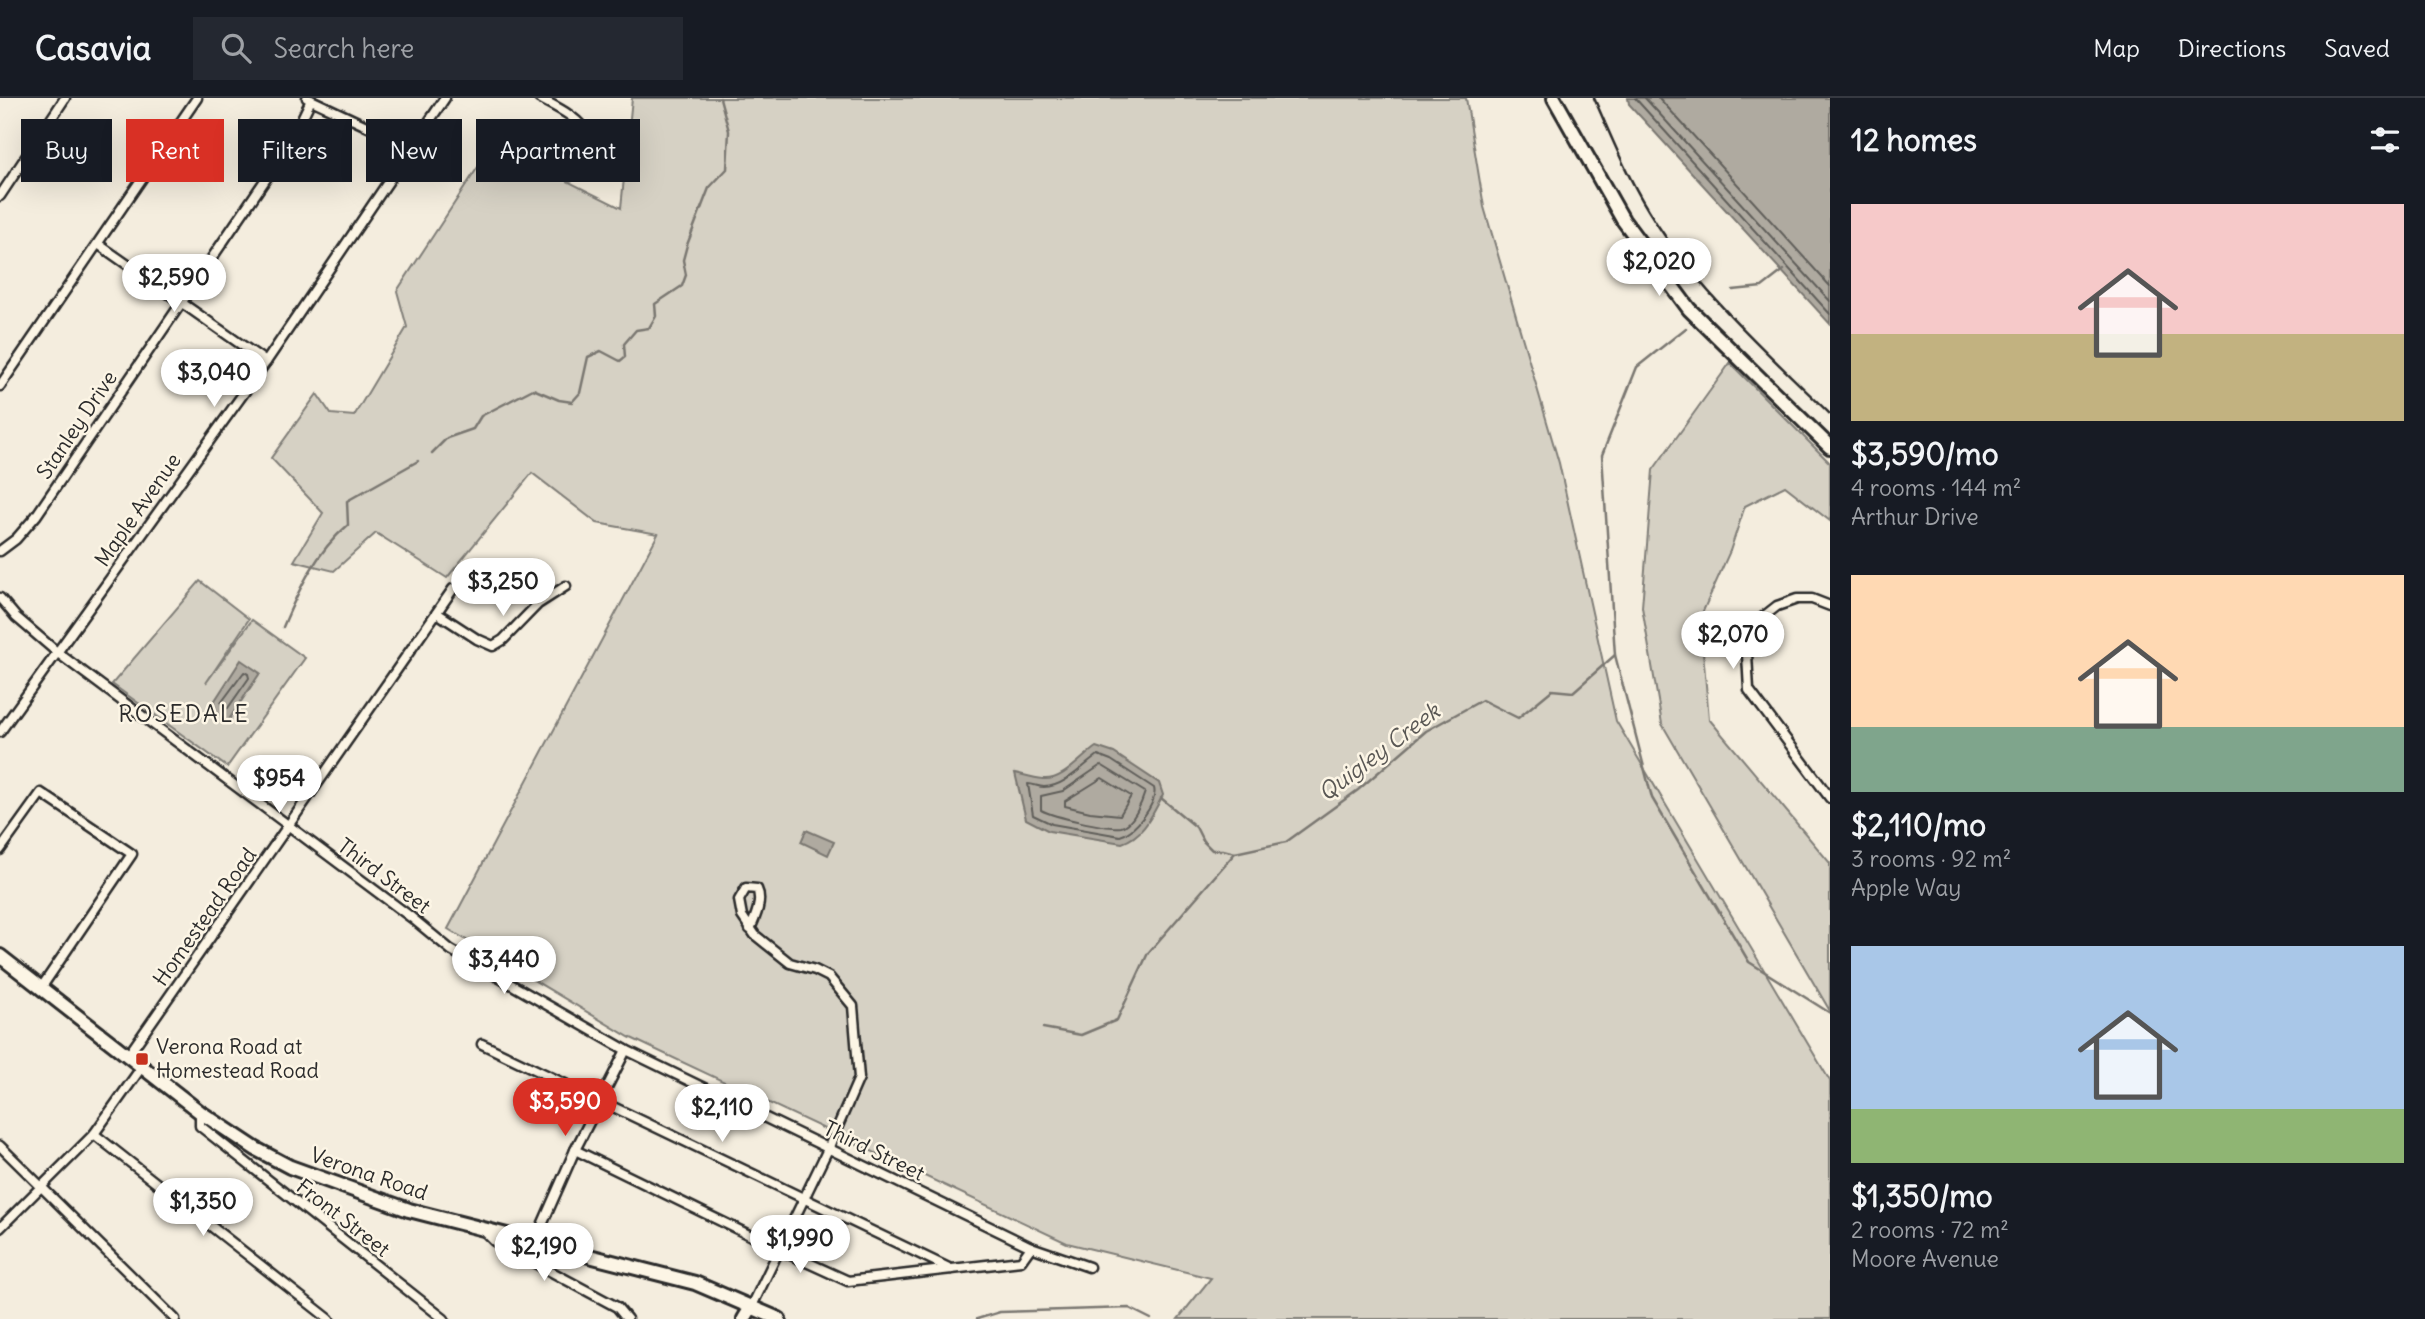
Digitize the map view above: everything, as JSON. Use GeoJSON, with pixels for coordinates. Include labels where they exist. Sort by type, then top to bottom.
{"type":"FeatureCollection","features":[{"type":"Feature","properties":{"kind":"street"},"geometry":{"type":"LineString","coordinates":[[0,196],[65,98]]}},
{"type":"Feature","properties":{"kind":"street"},"geometry":{"type":"LineString","coordinates":[[0,386],[197,98]]}},
{"type":"Feature","properties":{"kind":"street","name":"Maple Avenue"},"geometry":{"type":"LineString","coordinates":[[430,119],[445,98]]}},
{"type":"Feature","properties":{"kind":"street"},"geometry":{"type":"LineString","coordinates":[[539,98],[561,109],[572,119]]}},
{"type":"Feature","properties":{"kind":"street"},"geometry":{"type":"LineString","coordinates":[[1554,98],[1623,220],[1681,299],[1734,355],[1830,447]]}},
{"type":"Feature","properties":{"kind":"street"},"geometry":{"type":"LineString","coordinates":[[309,99],[366,126]]}},
{"type":"Feature","properties":{"kind":"street","name":"Stanley Drive"},"geometry":{"type":"LineString","coordinates":[[0,551],[16,539],[36,516],[289,145],[309,99]]}},
{"type":"Feature","properties":{"kind":"street","name":"Maple Avenue"},"geometry":{"type":"LineString","coordinates":[[0,733],[265,362],[387,182]]}},
{"type":"Feature","properties":{"kind":"street"},"geometry":{"type":"LineString","coordinates":[[98,244],[265,362]]}},
{"type":"Feature","properties":{"kind":"street"},"geometry":{"type":"LineString","coordinates":[[437,613],[493,646],[503,640],[538,604],[566,586]]}},
{"type":"Feature","properties":{"kind":"street","name":"Homestead Road"},"geometry":{"type":"LineString","coordinates":[[127,1057],[453,589]]}},
{"type":"Feature","properties":{"kind":"street","name":"Third Street"},"geometry":{"type":"LineString","coordinates":[[0,598],[16,617],[58,653],[451,950],[626,1050],[1031,1247],[1089,1267]]}},
{"type":"Feature","properties":{"kind":"street"},"geometry":{"type":"LineString","coordinates":[[1830,606],[1812,599],[1797,599],[1777,606],[1763,617],[1752,635],[1747,654],[1749,690],[1830,798]]}},
{"type":"Feature","properties":{"kind":"street"},"geometry":{"type":"LineString","coordinates":[[0,850],[41,793],[132,854],[41,988]]}},
{"type":"Feature","properties":{"kind":"street"},"geometry":{"type":"LineString","coordinates":[[744,1319],[804,1200],[859,1079],[853,1006],[829,977],[790,962],[750,929],[742,916],[738,900],[746,888],[757,889],[760,895],[756,917],[750,929]]}},
{"type":"Feature","properties":{"kind":"street","name":"Verona Road"},"geometry":{"type":"LineString","coordinates":[[0,956],[200,1112],[256,1149],[290,1167],[409,1210],[695,1283],[779,1319]]}},
{"type":"Feature","properties":{"kind":"street"},"geometry":{"type":"LineString","coordinates":[[482,1044],[951,1269]]}},
{"type":"Feature","properties":{"kind":"street"},"geometry":{"type":"LineString","coordinates":[[535,1241],[599,1100],[626,1050]]}},
{"type":"Feature","properties":{"kind":"street"},"geometry":{"type":"LineString","coordinates":[[0,1227],[43,1187],[94,1133],[141,1068]]}},
{"type":"Feature","properties":{"kind":"street","name":"Front Street"},"geometry":{"type":"LineString","coordinates":[[200,1112],[200,1126],[443,1319]]}},
{"type":"Feature","properties":{"kind":"street"},"geometry":{"type":"LineString","coordinates":[[94,1133],[330,1319]]}},
{"type":"Feature","properties":{"kind":"street"},"geometry":{"type":"LineString","coordinates":[[0,1146],[175,1319]]}},
{"type":"Feature","properties":{"kind":"street"},"geometry":{"type":"LineString","coordinates":[[576,1150],[848,1281],[1021,1261],[1031,1247]]}},
{"type":"Feature","properties":{"kind":"street"},"geometry":{"type":"LineString","coordinates":[[482,1228],[494,1241],[617,1307],[628,1319]]}},
{"type":"Feature","properties":{"kind":"shaded area"},"geometry":{"type":"Polygon","coordinates":[[[632,98],[1466,98],[1484,207],[1559,463],[1616,721],[1830,1081],[1830,1319],[1178,1319],[1211,1278],[1067,1243],[629,1037],[448,929],[658,534],[597,523],[532,473],[447,578],[376,533],[334,571],[294,561],[323,513],[271,458],[317,394],[331,414],[354,416],[407,327],[397,291],[476,170],[476,182],[569,182],[621,208],[624,182],[640,182],[640,119],[630,119],[632,98]]]}},
{"type":"Feature","properties":{"kind":"shaded area"},"geometry":{"type":"Polygon","coordinates":[[[1730,363],[1830,463],[1830,521],[1785,486],[1745,506],[1730,551],[1700,618],[1709,719],[1830,863],[1830,1011],[1662,724],[1642,607],[1653,470],[1730,363]]]}},
{"type":"Feature","properties":{"kind":"shaded area"},"geometry":{"type":"Polygon","coordinates":[[[200,581],[249,619],[206,683],[252,620],[305,658],[227,767],[112,684],[200,581]]]}},
{"type":"Feature","properties":{"kind":"water"},"geometry":{"type":"Polygon","coordinates":[[[1628,98],[1830,98],[1830,324],[1629,104],[1628,98]]]}},
{"type":"Feature","properties":{"kind":"water"},"geometry":{"type":"Polygon","coordinates":[[[241,660],[260,673],[228,721],[210,708],[241,660]]]}},
{"type":"Feature","properties":{"kind":"water"},"geometry":{"type":"Polygon","coordinates":[[[1096,747],[1114,753],[1159,783],[1163,795],[1142,830],[1122,843],[1049,831],[1026,819],[1015,773],[1050,779],[1065,772],[1096,747]]]}},
{"type":"Feature","properties":{"kind":"water"},"geometry":{"type":"Polygon","coordinates":[[[806,830],[834,842],[828,855],[801,842],[806,830]]]}},
{"type":"Feature","properties":{"kind":"waterway"},"geometry":{"type":"LineString","coordinates":[[432,453],[447,438],[473,429],[481,416],[533,389],[559,400],[572,402],[580,393],[588,357],[601,351],[620,361],[625,357],[624,344],[636,330],[649,328],[656,316],[655,304],[682,286],[686,275],[683,260],[687,245],[709,188],[727,169],[729,131],[720,98]]}},
{"type":"Feature","properties":{"kind":"waterway"},"geometry":{"type":"LineString","coordinates":[[1733,290],[1762,287],[1784,270]]}},
{"type":"Feature","properties":{"kind":"waterway","name":"Quigley Creek"},"geometry":{"type":"LineString","coordinates":[[1043,1028],[1081,1035],[1117,1020],[1148,953],[1235,853],[1286,842],[1358,790],[1426,731],[1482,700],[1518,718],[1552,690],[1573,692],[1615,655],[1602,455],[1637,367],[1686,328]]}},
{"type":"Feature","properties":{"kind":"waterway"},"geometry":{"type":"LineString","coordinates":[[283,627],[302,585],[318,559],[348,525],[347,501],[418,461]]}},
{"type":"Feature","properties":{"kind":"waterway"},"geometry":{"type":"LineString","coordinates":[[1615,655],[1652,798],[1749,962],[1830,1013]]}},
{"type":"Feature","properties":{"kind":"waterway"},"geometry":{"type":"LineString","coordinates":[[1161,798],[1196,827],[1203,841],[1212,850],[1235,853]]}},
{"type":"Feature","properties":{"kind":"waterway"},"geometry":{"type":"LineString","coordinates":[[977,1319],[1000,1312],[1129,1308],[1151,1319]]}},
{"type":"Feature","properties":{"kind":"railway"},"geometry":{"type":"LineString","coordinates":[[1594,98],[1633,183],[1648,210],[1687,266],[1732,318],[1830,414]]}},
{"type":"Feature","properties":{"kind":"place","name":"Verona Road at Homestead Road"},"geometry":{"type":"Point","coordinates":[142,1059]}},
{"type":"Feature","properties":{"kind":"district","name":"ROSEDALE"},"geometry":{"type":"Point","coordinates":[184,714]}}]}
